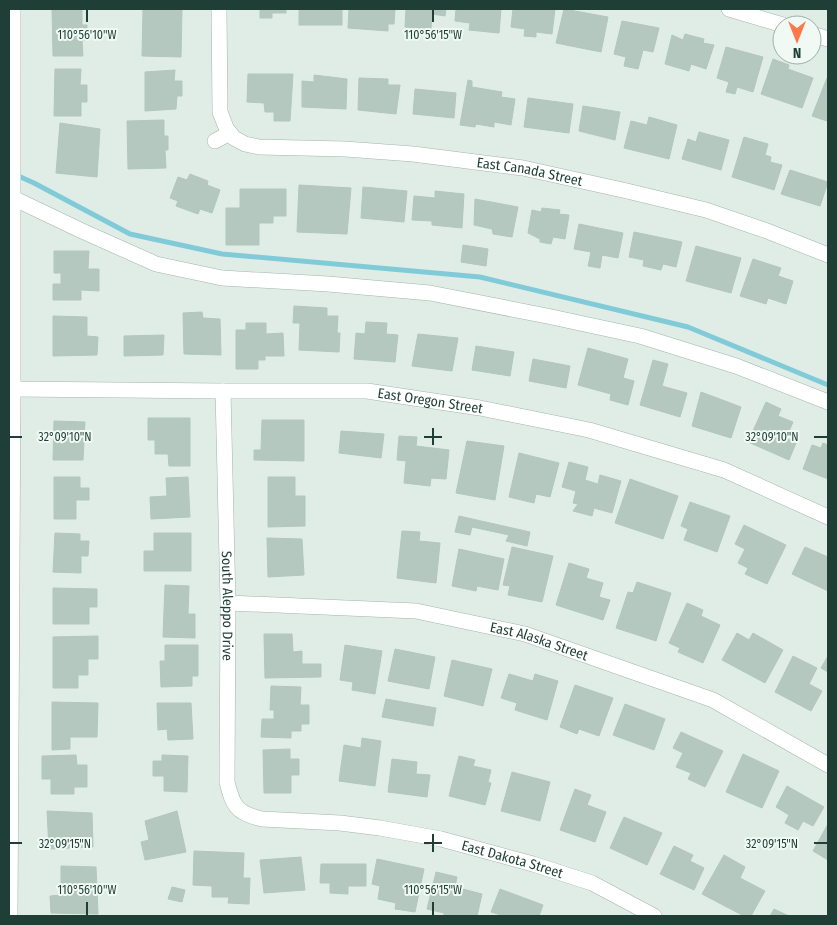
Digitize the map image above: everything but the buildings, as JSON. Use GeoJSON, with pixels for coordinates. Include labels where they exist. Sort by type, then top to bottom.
{"type":"FeatureCollection","features":[{"type":"Feature","properties":{"kind":"street"},"geometry":{"type":"LineString","coordinates":[[10,916],[13,9]]}},
{"type":"Feature","properties":{"kind":"street"},"geometry":{"type":"LineString","coordinates":[[214,141],[229,132],[220,112],[219,9]]}},
{"type":"Feature","properties":{"kind":"street"},"geometry":{"type":"LineString","coordinates":[[729,9],[772,22]]}},
{"type":"Feature","properties":{"kind":"street","name":"East Canada Street"},"geometry":{"type":"LineString","coordinates":[[229,132],[234,138],[245,144],[259,147],[345,149],[413,154],[523,168],[706,210],[828,255]]}},
{"type":"Feature","properties":{"kind":"street"},"geometry":{"type":"LineString","coordinates":[[13,198],[156,264],[222,278],[328,284],[430,293],[556,318],[640,336],[736,366],[828,402]]}},
{"type":"Feature","properties":{"kind":"street","name":"East Oregon Street"},"geometry":{"type":"LineString","coordinates":[[13,389],[367,391],[480,408],[588,430],[724,470],[828,517]]}},
{"type":"Feature","properties":{"kind":"street","name":"South Aleppo Drive"},"geometry":{"type":"LineString","coordinates":[[224,391],[228,603],[228,782],[238,814]]}},
{"type":"Feature","properties":{"kind":"street","name":"East Alaska Street"},"geometry":{"type":"LineString","coordinates":[[228,603],[416,611],[524,634],[713,700],[828,765]]}},
{"type":"Feature","properties":{"kind":"street","name":"East Dakota Street"},"geometry":{"type":"LineString","coordinates":[[238,814],[262,819],[340,823],[441,839],[533,864],[592,883],[654,916]]}},
{"type":"Feature","properties":{"kind":"waterway"},"geometry":{"type":"LineString","coordinates":[[16,175],[130,234],[222,254],[480,277],[688,327],[828,385]]}}]}
